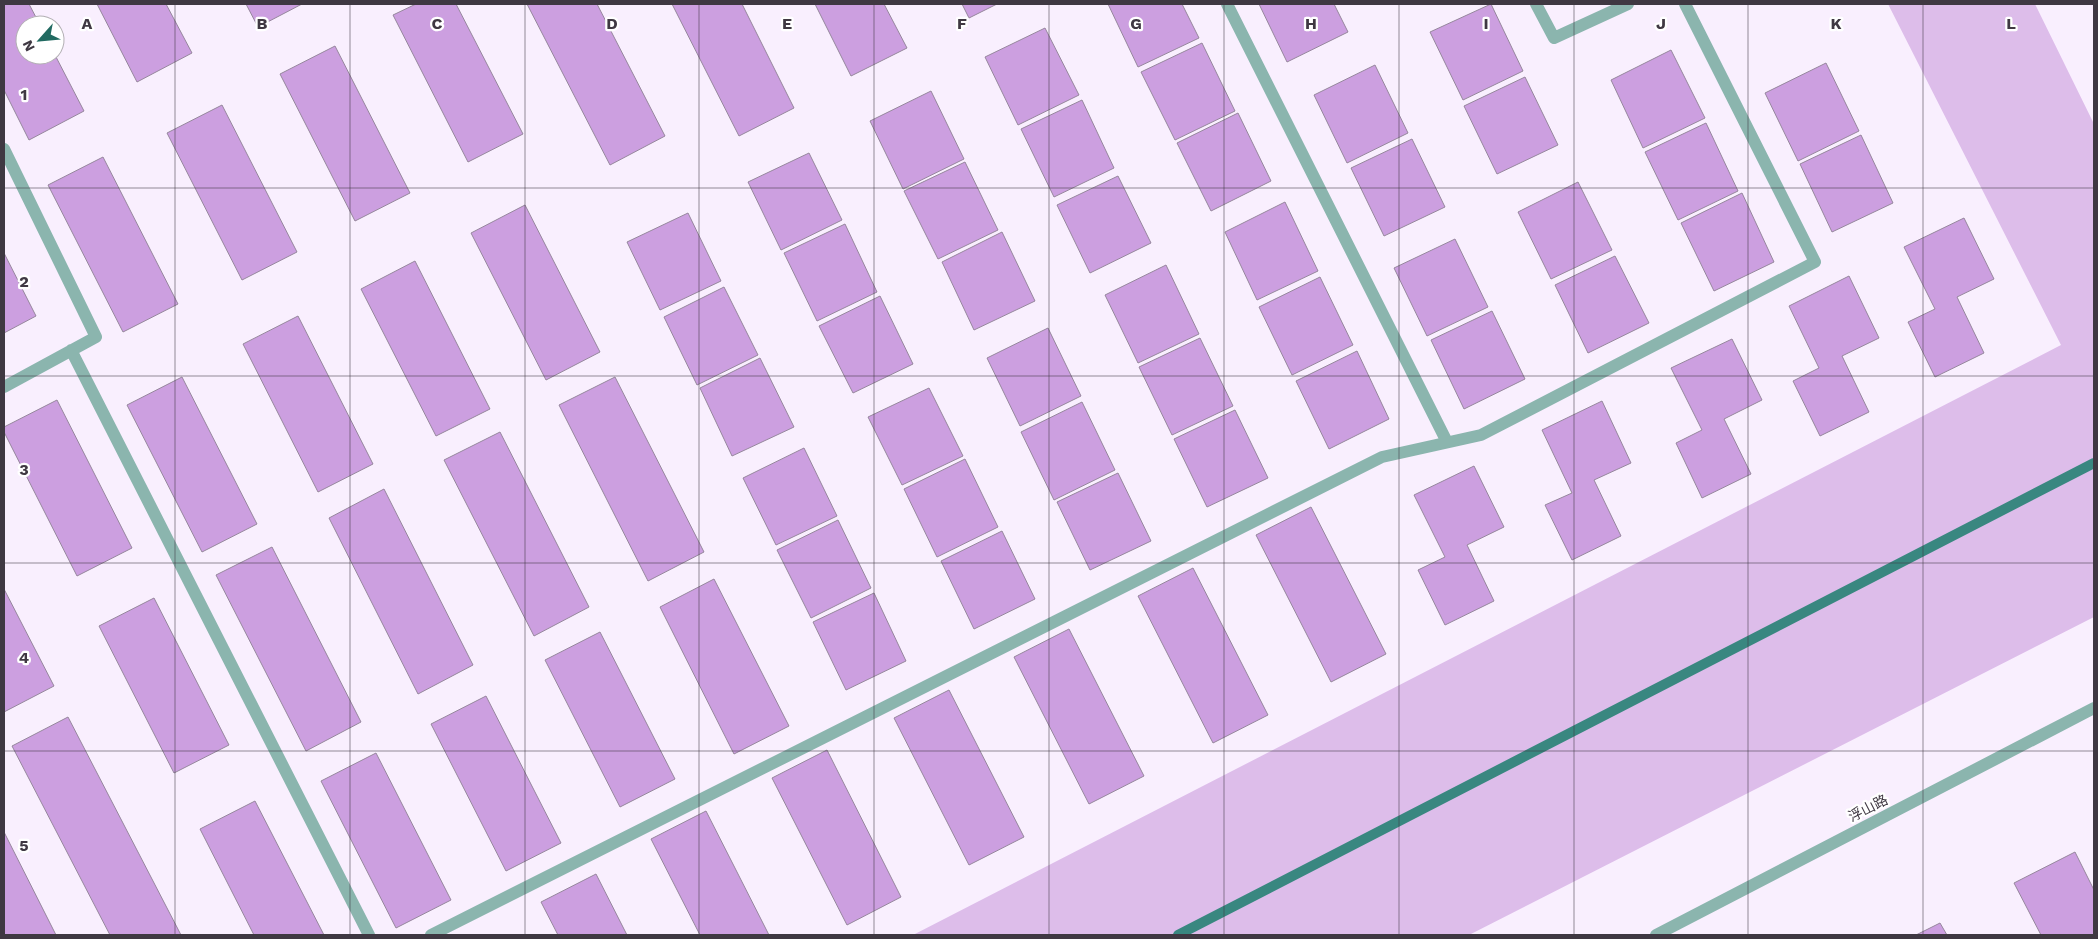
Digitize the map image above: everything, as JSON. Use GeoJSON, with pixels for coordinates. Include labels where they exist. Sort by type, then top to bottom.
{"type":"FeatureCollection","features":[{"type":"Feature","properties":{"kind":"street"},"geometry":{"type":"LineString","coordinates":[[1227,4],[1447,442]]}},
{"type":"Feature","properties":{"kind":"street"},"geometry":{"type":"LineString","coordinates":[[1536,4],[1554,38],[1628,4]]}},
{"type":"Feature","properties":{"kind":"street"},"geometry":{"type":"LineString","coordinates":[[431,935],[1382,457],[1481,435],[1815,262],[1685,4]]}},
{"type":"Feature","properties":{"kind":"street"},"geometry":{"type":"LineString","coordinates":[[4,149],[96,336],[4,388]]}},
{"type":"Feature","properties":{"kind":"street"},"geometry":{"type":"LineString","coordinates":[[71,350],[369,935]]}},
{"type":"Feature","properties":{"kind":"street","name":"浮山路"},"geometry":{"type":"LineString","coordinates":[[1656,935],[2094,708]]}},
{"type":"Feature","properties":{"kind":"shaded area"},"geometry":{"type":"Polygon","coordinates":[[[1888,4],[2035,4],[2094,124],[2094,617],[1469,935],[913,935],[2061,345],[1888,4]]]}},
{"type":"Feature","properties":{"kind":"building"},"geometry":{"type":"Polygon","coordinates":[[[4,4],[29,4],[35,15],[15,15],[15,65],[60,65],[84,111],[29,140],[4,90],[4,4]]]}},
{"type":"Feature","properties":{"kind":"building"},"geometry":{"type":"Polygon","coordinates":[[[97,4],[166,4],[192,53],[137,82],[97,4]]]}},
{"type":"Feature","properties":{"kind":"building"},"geometry":{"type":"Polygon","coordinates":[[[246,4],[302,4],[258,27],[246,4]]]}},
{"type":"Feature","properties":{"kind":"building"},"geometry":{"type":"Polygon","coordinates":[[[416,4],[456,4],[523,134],[468,162],[393,15],[416,4]]]}},
{"type":"Feature","properties":{"kind":"building"},"geometry":{"type":"Polygon","coordinates":[[[527,4],[597,4],[665,136],[610,165],[527,4]]]}},
{"type":"Feature","properties":{"kind":"building"},"geometry":{"type":"Polygon","coordinates":[[[672,4],[742,4],[794,108],[739,136],[672,4]]]}},
{"type":"Feature","properties":{"kind":"building"},"geometry":{"type":"Polygon","coordinates":[[[815,4],[884,4],[907,48],[851,76],[815,4]]]}},
{"type":"Feature","properties":{"kind":"building"},"geometry":{"type":"Polygon","coordinates":[[[962,4],[997,4],[969,18],[962,4]]]}},
{"type":"Feature","properties":{"kind":"building"},"geometry":{"type":"Polygon","coordinates":[[[1108,4],[1182,4],[1199,38],[1138,67],[1108,4]]]}},
{"type":"Feature","properties":{"kind":"building"},"geometry":{"type":"Polygon","coordinates":[[[1259,4],[1334,4],[1348,32],[1287,62],[1259,4]]]}},
{"type":"Feature","properties":{"kind":"building"},"geometry":{"type":"Polygon","coordinates":[[[1491,4],[1523,71],[1463,100],[1430,32],[1491,4]]]}},
{"type":"Feature","properties":{"kind":"building"},"geometry":{"type":"Polygon","coordinates":[[[1045,28],[1079,95],[1018,125],[985,57],[1045,28]]]}},
{"type":"Feature","properties":{"kind":"building"},"geometry":{"type":"Polygon","coordinates":[[[1202,43],[1235,111],[1175,140],[1141,72],[1202,43]]]}},
{"type":"Feature","properties":{"kind":"building"},"geometry":{"type":"Polygon","coordinates":[[[335,46],[410,193],[355,221],[280,74],[335,46]]]}},
{"type":"Feature","properties":{"kind":"building"},"geometry":{"type":"Polygon","coordinates":[[[1671,50],[1705,118],[1643,148],[1611,80],[1671,50]]]}},
{"type":"Feature","properties":{"kind":"building"},"geometry":{"type":"Polygon","coordinates":[[[1826,63],[1859,131],[1798,161],[1765,93],[1826,63]]]}},
{"type":"Feature","properties":{"kind":"building"},"geometry":{"type":"Polygon","coordinates":[[[1375,65],[1408,133],[1347,163],[1314,95],[1375,65]]]}},
{"type":"Feature","properties":{"kind":"building"},"geometry":{"type":"Polygon","coordinates":[[[1525,77],[1558,145],[1497,174],[1464,106],[1525,77]]]}},
{"type":"Feature","properties":{"kind":"building"},"geometry":{"type":"Polygon","coordinates":[[[931,91],[964,159],[903,189],[870,121],[931,91]]]}},
{"type":"Feature","properties":{"kind":"building"},"geometry":{"type":"Polygon","coordinates":[[[1082,100],[1114,168],[1054,197],[1021,129],[1082,100]]]}},
{"type":"Feature","properties":{"kind":"building"},"geometry":{"type":"Polygon","coordinates":[[[222,105],[297,252],[242,280],[167,133],[222,105]]]}},
{"type":"Feature","properties":{"kind":"building"},"geometry":{"type":"Polygon","coordinates":[[[1238,113],[1271,181],[1211,211],[1177,143],[1238,113]]]}},
{"type":"Feature","properties":{"kind":"building"},"geometry":{"type":"Polygon","coordinates":[[[1706,123],[1738,191],[1678,220],[1645,152],[1706,123]]]}},
{"type":"Feature","properties":{"kind":"building"},"geometry":{"type":"Polygon","coordinates":[[[1861,135],[1893,203],[1832,232],[1800,164],[1861,135]]]}},
{"type":"Feature","properties":{"kind":"building"},"geometry":{"type":"Polygon","coordinates":[[[1412,139],[1445,207],[1384,236],[1351,168],[1412,139]]]}},
{"type":"Feature","properties":{"kind":"building"},"geometry":{"type":"Polygon","coordinates":[[[809,153],[842,220],[781,250],[748,182],[809,153]]]}},
{"type":"Feature","properties":{"kind":"building"},"geometry":{"type":"Polygon","coordinates":[[[103,157],[178,304],[123,332],[48,185],[103,157]]]}},
{"type":"Feature","properties":{"kind":"building"},"geometry":{"type":"Polygon","coordinates":[[[965,162],[998,230],[938,259],[904,191],[965,162]]]}},
{"type":"Feature","properties":{"kind":"building"},"geometry":{"type":"Polygon","coordinates":[[[1118,176],[1151,243],[1090,273],[1057,205],[1118,176]]]}},
{"type":"Feature","properties":{"kind":"building"},"geometry":{"type":"Polygon","coordinates":[[[1578,182],[1612,250],[1551,279],[1518,212],[1578,182]]]}},
{"type":"Feature","properties":{"kind":"building"},"geometry":{"type":"Polygon","coordinates":[[[1742,193],[1774,262],[1714,291],[1681,223],[1742,193]]]}},
{"type":"Feature","properties":{"kind":"building"},"geometry":{"type":"Polygon","coordinates":[[[1285,202],[1318,271],[1257,300],[1225,232],[1285,202]]]}},
{"type":"Feature","properties":{"kind":"building"},"geometry":{"type":"Polygon","coordinates":[[[525,205],[600,352],[546,380],[471,233],[525,205]]]}},
{"type":"Feature","properties":{"kind":"building"},"geometry":{"type":"Polygon","coordinates":[[[688,213],[721,281],[660,310],[627,242],[688,213]]]}},
{"type":"Feature","properties":{"kind":"building"},"geometry":{"type":"Polygon","coordinates":[[[1964,218],[1994,279],[1957,297],[1984,353],[1935,377],[1908,322],[1935,309],[1904,247],[1964,218]]]}},
{"type":"Feature","properties":{"kind":"building"},"geometry":{"type":"Polygon","coordinates":[[[845,224],[877,292],[817,321],[784,253],[845,224]]]}},
{"type":"Feature","properties":{"kind":"building"},"geometry":{"type":"Polygon","coordinates":[[[1002,232],[1035,301],[974,330],[942,262],[1002,232]]]}},
{"type":"Feature","properties":{"kind":"building"},"geometry":{"type":"Polygon","coordinates":[[[1455,239],[1488,307],[1427,336],[1394,268],[1455,239]]]}},
{"type":"Feature","properties":{"kind":"building"},"geometry":{"type":"Polygon","coordinates":[[[4,253],[36,316],[4,333],[4,253]]]}},
{"type":"Feature","properties":{"kind":"building"},"geometry":{"type":"Polygon","coordinates":[[[1615,256],[1649,323],[1588,353],[1555,285],[1615,256]]]}},
{"type":"Feature","properties":{"kind":"building"},"geometry":{"type":"Polygon","coordinates":[[[415,261],[490,409],[436,436],[361,289],[415,261]]]}},
{"type":"Feature","properties":{"kind":"building"},"geometry":{"type":"Polygon","coordinates":[[[1166,265],[1199,334],[1138,363],[1105,295],[1166,265]]]}},
{"type":"Feature","properties":{"kind":"building"},"geometry":{"type":"Polygon","coordinates":[[[1849,276],[1879,338],[1842,356],[1869,412],[1820,436],[1793,381],[1819,368],[1789,306],[1849,276]]]}},
{"type":"Feature","properties":{"kind":"building"},"geometry":{"type":"Polygon","coordinates":[[[1320,277],[1353,345],[1292,375],[1259,307],[1320,277]]]}},
{"type":"Feature","properties":{"kind":"building"},"geometry":{"type":"Polygon","coordinates":[[[724,287],[758,355],[697,385],[664,317],[724,287]]]}},
{"type":"Feature","properties":{"kind":"building"},"geometry":{"type":"Polygon","coordinates":[[[880,296],[913,364],[853,393],[819,326],[880,296]]]}},
{"type":"Feature","properties":{"kind":"building"},"geometry":{"type":"Polygon","coordinates":[[[1492,311],[1525,379],[1464,409],[1431,340],[1492,311]]]}},
{"type":"Feature","properties":{"kind":"building"},"geometry":{"type":"Polygon","coordinates":[[[298,316],[373,464],[318,492],[243,344],[298,316]]]}},
{"type":"Feature","properties":{"kind":"building"},"geometry":{"type":"Polygon","coordinates":[[[1048,328],[1081,396],[1020,426],[987,358],[1048,328]]]}},
{"type":"Feature","properties":{"kind":"building"},"geometry":{"type":"Polygon","coordinates":[[[1200,338],[1233,406],[1172,435],[1139,367],[1200,338]]]}},
{"type":"Feature","properties":{"kind":"building"},"geometry":{"type":"Polygon","coordinates":[[[1732,339],[1762,400],[1724,419],[1751,474],[1702,498],[1676,443],[1702,430],[1671,368],[1732,339]]]}},
{"type":"Feature","properties":{"kind":"building"},"geometry":{"type":"Polygon","coordinates":[[[1357,351],[1389,419],[1329,449],[1296,381],[1357,351]]]}},
{"type":"Feature","properties":{"kind":"building"},"geometry":{"type":"Polygon","coordinates":[[[760,358],[794,427],[732,456],[700,388],[760,358]]]}},
{"type":"Feature","properties":{"kind":"building"},"geometry":{"type":"Polygon","coordinates":[[[182,377],[257,524],[202,552],[127,405],[182,377]]]}},
{"type":"Feature","properties":{"kind":"building"},"geometry":{"type":"Polygon","coordinates":[[[615,377],[704,552],[648,581],[559,405],[615,377]]]}},
{"type":"Feature","properties":{"kind":"building"},"geometry":{"type":"Polygon","coordinates":[[[929,388],[963,456],[902,485],[868,417],[929,388]]]}},
{"type":"Feature","properties":{"kind":"building"},"geometry":{"type":"Polygon","coordinates":[[[57,400],[132,548],[77,576],[4,432],[4,427],[57,400]]]}},
{"type":"Feature","properties":{"kind":"building"},"geometry":{"type":"Polygon","coordinates":[[[1602,401],[1631,463],[1594,480],[1621,536],[1572,560],[1545,505],[1572,493],[1542,430],[1602,401]]]}},
{"type":"Feature","properties":{"kind":"building"},"geometry":{"type":"Polygon","coordinates":[[[1082,402],[1115,470],[1054,500],[1021,432],[1082,402]]]}},
{"type":"Feature","properties":{"kind":"building"},"geometry":{"type":"Polygon","coordinates":[[[1235,410],[1268,478],[1207,507],[1174,439],[1235,410]]]}},
{"type":"Feature","properties":{"kind":"building"},"geometry":{"type":"Polygon","coordinates":[[[500,432],[589,607],[534,636],[444,460],[500,432]]]}},
{"type":"Feature","properties":{"kind":"building"},"geometry":{"type":"Polygon","coordinates":[[[804,448],[837,516],[776,545],[743,478],[804,448]]]}},
{"type":"Feature","properties":{"kind":"building"},"geometry":{"type":"Polygon","coordinates":[[[965,459],[998,527],[937,557],[904,489],[965,459]]]}},
{"type":"Feature","properties":{"kind":"building"},"geometry":{"type":"Polygon","coordinates":[[[1474,466],[1504,527],[1467,545],[1494,601],[1445,625],[1418,570],[1445,557],[1414,495],[1474,466]]]}},
{"type":"Feature","properties":{"kind":"building"},"geometry":{"type":"Polygon","coordinates":[[[1118,473],[1151,541],[1090,570],[1057,502],[1118,473]]]}},
{"type":"Feature","properties":{"kind":"building"},"geometry":{"type":"Polygon","coordinates":[[[384,489],[473,665],[418,694],[329,518],[384,489]]]}},
{"type":"Feature","properties":{"kind":"building"},"geometry":{"type":"Polygon","coordinates":[[[1311,507],[1386,654],[1331,682],[1256,535],[1311,507]]]}},
{"type":"Feature","properties":{"kind":"building"},"geometry":{"type":"Polygon","coordinates":[[[838,520],[871,588],[811,618],[777,550],[838,520]]]}},
{"type":"Feature","properties":{"kind":"building"},"geometry":{"type":"Polygon","coordinates":[[[1002,531],[1035,599],[974,629],[941,561],[1002,531]]]}},
{"type":"Feature","properties":{"kind":"building"},"geometry":{"type":"Polygon","coordinates":[[[272,547],[361,722],[306,751],[216,575],[272,547]]]}},
{"type":"Feature","properties":{"kind":"building"},"geometry":{"type":"Polygon","coordinates":[[[1193,568],[1268,715],[1213,743],[1138,596],[1193,568]]]}},
{"type":"Feature","properties":{"kind":"building"},"geometry":{"type":"Polygon","coordinates":[[[714,579],[789,726],[734,754],[660,607],[714,579]]]}},
{"type":"Feature","properties":{"kind":"building"},"geometry":{"type":"Polygon","coordinates":[[[4,589],[54,686],[4,712],[4,589]]]}},
{"type":"Feature","properties":{"kind":"building"},"geometry":{"type":"Polygon","coordinates":[[[874,593],[906,661],[846,690],[813,622],[874,593]]]}},
{"type":"Feature","properties":{"kind":"building"},"geometry":{"type":"Polygon","coordinates":[[[154,598],[229,745],[174,773],[99,626],[154,598]]]}},
{"type":"Feature","properties":{"kind":"building"},"geometry":{"type":"Polygon","coordinates":[[[1069,629],[1144,776],[1089,804],[1014,657],[1069,629]]]}},
{"type":"Feature","properties":{"kind":"building"},"geometry":{"type":"Polygon","coordinates":[[[600,632],[675,779],[620,807],[545,660],[600,632]]]}},
{"type":"Feature","properties":{"kind":"building"},"geometry":{"type":"Polygon","coordinates":[[[949,690],[1024,837],[969,865],[894,718],[949,690]]]}},
{"type":"Feature","properties":{"kind":"building"},"geometry":{"type":"Polygon","coordinates":[[[486,696],[561,843],[506,871],[431,724],[486,696]]]}},
{"type":"Feature","properties":{"kind":"building"},"geometry":{"type":"Polygon","coordinates":[[[68,717],[181,935],[110,935],[12,746],[68,717]]]}},
{"type":"Feature","properties":{"kind":"building"},"geometry":{"type":"Polygon","coordinates":[[[827,750],[901,897],[847,925],[772,778],[827,750]]]}},
{"type":"Feature","properties":{"kind":"building"},"geometry":{"type":"Polygon","coordinates":[[[376,753],[451,900],[396,928],[321,781],[376,753]]]}},
{"type":"Feature","properties":{"kind":"building"},"geometry":{"type":"Polygon","coordinates":[[[255,801],[324,935],[254,935],[200,829],[255,801]]]}},
{"type":"Feature","properties":{"kind":"building"},"geometry":{"type":"Polygon","coordinates":[[[706,811],[769,935],[700,935],[651,839],[706,811]]]}},
{"type":"Feature","properties":{"kind":"building"},"geometry":{"type":"Polygon","coordinates":[[[4,832],[56,935],[4,935],[4,832]]]}},
{"type":"Feature","properties":{"kind":"building"},"geometry":{"type":"Polygon","coordinates":[[[2075,852],[2094,890],[2094,935],[2041,935],[2014,883],[2075,852]]]}},
{"type":"Feature","properties":{"kind":"building"},"geometry":{"type":"Polygon","coordinates":[[[596,874],[627,935],[558,935],[541,902],[596,874]]]}},
{"type":"Feature","properties":{"kind":"building"},"geometry":{"type":"Polygon","coordinates":[[[1940,923],[1947,935],[1916,935],[1940,923]]]}},
{"type":"Feature","properties":{"kind":"waterway"},"geometry":{"type":"LineString","coordinates":[[1178,935],[2094,463]]}}]}
